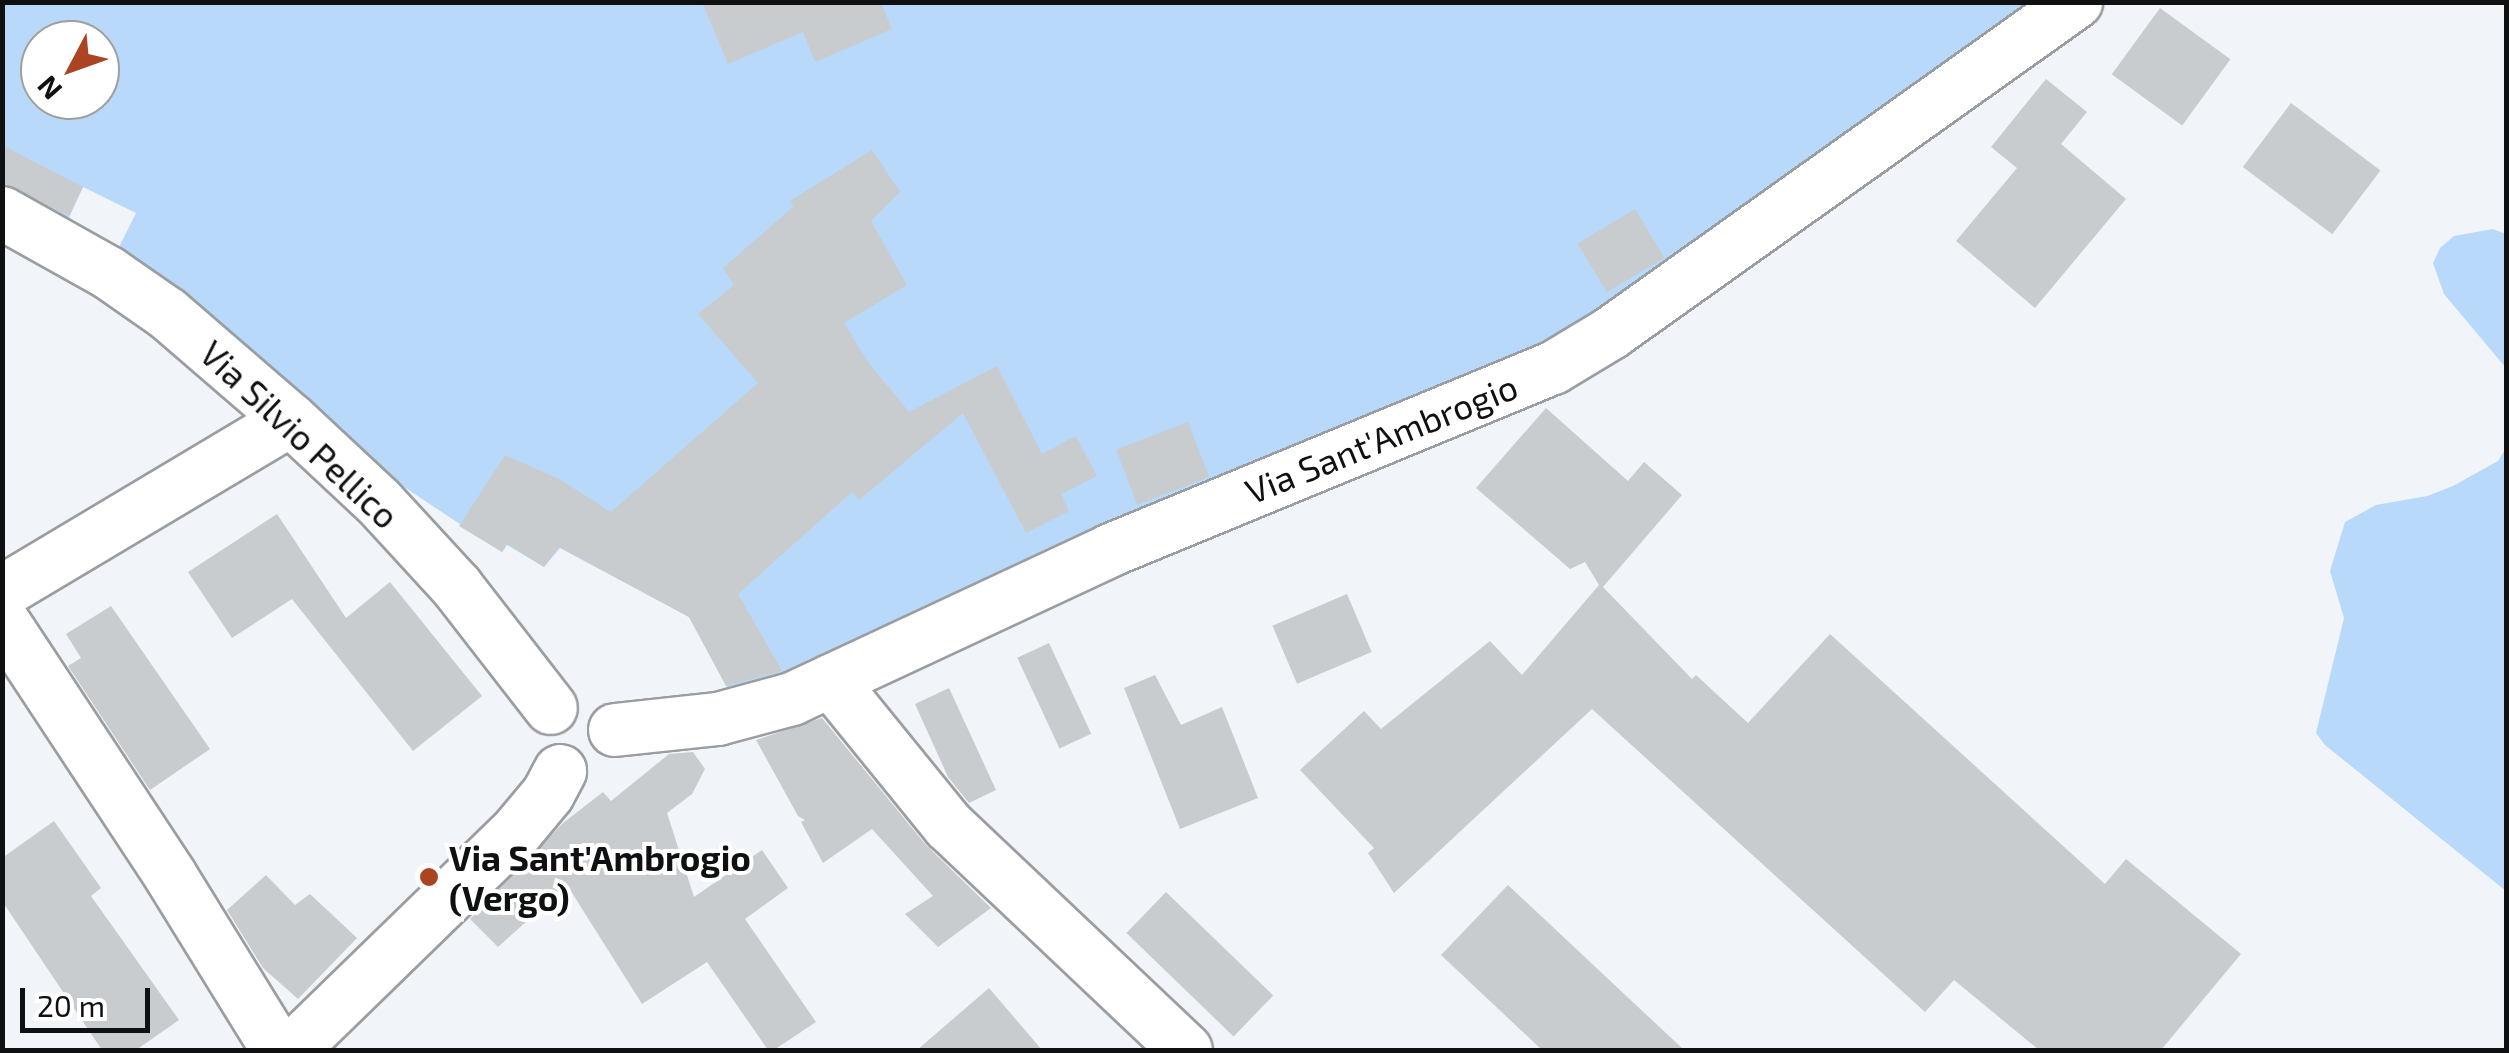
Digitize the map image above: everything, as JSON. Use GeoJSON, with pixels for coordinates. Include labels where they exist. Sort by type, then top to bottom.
{"type":"FeatureCollection","features":[{"type":"Feature","properties":{"kind":"street","name":"Via Sant'Ambrogio"},"geometry":{"type":"LineString","coordinates":[[616,730],[718,719],[792,698],[1111,550],[1553,368],[1611,333],[2076,2]]}},
{"type":"Feature","properties":{"kind":"street","name":"Via Silvio Pellico"},"geometry":{"type":"LineString","coordinates":[[2,213],[109,273],[168,314],[291,420],[378,502],[456,587],[552,708]]}},
{"type":"Feature","properties":{"kind":"street"},"geometry":{"type":"LineString","coordinates":[[2,592],[291,420]]}},
{"type":"Feature","properties":{"kind":"street"},"geometry":{"type":"LineString","coordinates":[[2,620],[170,875],[278,1050]]}},
{"type":"Feature","properties":{"kind":"street"},"geometry":{"type":"LineString","coordinates":[[831,681],[949,826],[1186,1050]]}},
{"type":"Feature","properties":{"kind":"street"},"geometry":{"type":"LineString","coordinates":[[566,699],[592,701],[603,708],[616,730],[612,754],[595,771],[571,775],[560,771],[542,753],[539,740],[540,727],[552,708],[566,699]]}},
{"type":"Feature","properties":{"kind":"street"},"geometry":{"type":"LineString","coordinates":[[292,1050],[518,830],[548,794],[560,771]]}},
{"type":"Feature","properties":{"kind":"shaded area"},"geometry":{"type":"Polygon","coordinates":[[[3,3],[2046,3],[1575,347],[736,703],[689,617],[560,548],[544,567],[507,545],[502,552],[374,467],[118,249],[136,213],[83,187],[67,222],[3,193],[3,3]]]}},
{"type":"Feature","properties":{"kind":"shaded area"},"geometry":{"type":"Polygon","coordinates":[[[2493,229],[2506,234],[2506,368],[2444,294],[2433,263],[2440,248],[2454,236],[2493,229]]]}},
{"type":"Feature","properties":{"kind":"shaded area"},"geometry":{"type":"Polygon","coordinates":[[[2506,448],[2506,891],[2325,745],[2316,733],[2344,618],[2330,571],[2345,522],[2376,505],[2427,496],[2453,486],[2498,461],[2506,448]]]}},
{"type":"Feature","properties":{"kind":"building"},"geometry":{"type":"Polygon","coordinates":[[[702,2],[881,2],[892,29],[815,62],[803,32],[728,64],[702,2]]]}},
{"type":"Feature","properties":{"kind":"building"},"geometry":{"type":"Polygon","coordinates":[[[2160,8],[2230,59],[2182,125],[2112,74],[2160,8]]]}},
{"type":"Feature","properties":{"kind":"building"},"geometry":{"type":"Polygon","coordinates":[[[2046,79],[2087,112],[2061,144],[2126,199],[2035,308],[1956,241],[2017,168],[1991,147],[2046,79]]]}},
{"type":"Feature","properties":{"kind":"building"},"geometry":{"type":"Polygon","coordinates":[[[2291,103],[2380,170],[2332,234],[2243,167],[2291,103]]]}},
{"type":"Feature","properties":{"kind":"building"},"geometry":{"type":"Polygon","coordinates":[[[2,145],[83,187],[69,216],[2,183],[2,145]]]}},
{"type":"Feature","properties":{"kind":"building"},"geometry":{"type":"Polygon","coordinates":[[[872,150],[900,192],[871,221],[907,285],[844,323],[868,362],[909,412],[997,366],[1042,454],[1076,436],[1097,476],[1061,494],[1069,511],[1026,533],[963,413],[859,500],[852,492],[738,594],[782,671],[726,686],[689,617],[559,547],[544,567],[507,544],[502,552],[459,526],[505,455],[559,479],[611,512],[758,383],[698,314],[734,285],[723,268],[794,206],[790,201],[872,150]]]}},
{"type":"Feature","properties":{"kind":"building"},"geometry":{"type":"Polygon","coordinates":[[[1635,209],[1664,258],[1607,292],[1578,244],[1635,209]]]}},
{"type":"Feature","properties":{"kind":"building"},"geometry":{"type":"Polygon","coordinates":[[[1546,408],[1628,481],[1644,462],[1682,495],[1603,587],[1692,679],[1696,675],[1748,723],[1830,634],[2105,884],[2126,859],[2241,954],[2161,1050],[2039,1050],[1954,980],[1925,1012],[1592,709],[1394,893],[1368,853],[1374,848],[1300,770],[1364,711],[1381,729],[1490,641],[1522,675],[1599,585],[1585,562],[1570,569],[1476,488],[1546,408]]]}},
{"type":"Feature","properties":{"kind":"building"},"geometry":{"type":"Polygon","coordinates":[[[1188,422],[1209,477],[1137,505],[1116,450],[1188,422]]]}},
{"type":"Feature","properties":{"kind":"building"},"geometry":{"type":"Polygon","coordinates":[[[277,514],[346,618],[390,582],[482,696],[413,751],[292,599],[232,638],[188,572],[277,514]]]}},
{"type":"Feature","properties":{"kind":"building"},"geometry":{"type":"Polygon","coordinates":[[[1347,594],[1372,652],[1297,684],[1272,626],[1347,594]]]}},
{"type":"Feature","properties":{"kind":"building"},"geometry":{"type":"Polygon","coordinates":[[[111,606],[210,749],[150,790],[68,666],[81,658],[66,634],[111,606]]]}},
{"type":"Feature","properties":{"kind":"building"},"geometry":{"type":"Polygon","coordinates":[[[1049,643],[1091,734],[1060,748],[1017,658],[1049,643]]]}},
{"type":"Feature","properties":{"kind":"building"},"geometry":{"type":"Polygon","coordinates":[[[1155,675],[1181,725],[1222,707],[1258,798],[1180,829],[1124,688],[1155,675]]]}},
{"type":"Feature","properties":{"kind":"building"},"geometry":{"type":"Polygon","coordinates":[[[949,688],[996,790],[969,803],[948,777],[915,704],[949,688]]]}},
{"type":"Feature","properties":{"kind":"building"},"geometry":{"type":"Polygon","coordinates":[[[822,718],[926,845],[991,908],[938,947],[905,914],[933,896],[872,829],[823,863],[801,822],[805,820],[798,816],[756,740],[822,718]]]}},
{"type":"Feature","properties":{"kind":"building"},"geometry":{"type":"Polygon","coordinates":[[[693,752],[705,769],[692,794],[667,813],[694,897],[762,850],[788,888],[745,919],[816,1022],[774,1050],[768,1050],[707,962],[642,1004],[567,885],[498,947],[470,919],[563,823],[603,792],[611,801],[669,754],[693,752]]]}},
{"type":"Feature","properties":{"kind":"building"},"geometry":{"type":"Polygon","coordinates":[[[54,821],[101,888],[91,896],[179,1020],[136,1050],[102,1050],[2,901],[2,858],[54,821]]]}},
{"type":"Feature","properties":{"kind":"building"},"geometry":{"type":"Polygon","coordinates":[[[266,875],[295,905],[310,894],[357,938],[298,999],[263,968],[227,910],[266,875]]]}},
{"type":"Feature","properties":{"kind":"building"},"geometry":{"type":"Polygon","coordinates":[[[1508,885],[1684,1050],[1542,1050],[1441,955],[1508,885]]]}},
{"type":"Feature","properties":{"kind":"building"},"geometry":{"type":"Polygon","coordinates":[[[1166,892],[1273,996],[1234,1037],[1126,933],[1166,892]]]}},
{"type":"Feature","properties":{"kind":"building"},"geometry":{"type":"Polygon","coordinates":[[[989,988],[1042,1050],[917,1050],[989,988]]]}},
{"type":"Feature","properties":{"kind":"place","name":"Via Sant'Ambrogio (Vergo)"},"geometry":{"type":"Point","coordinates":[429,877]}}]}
